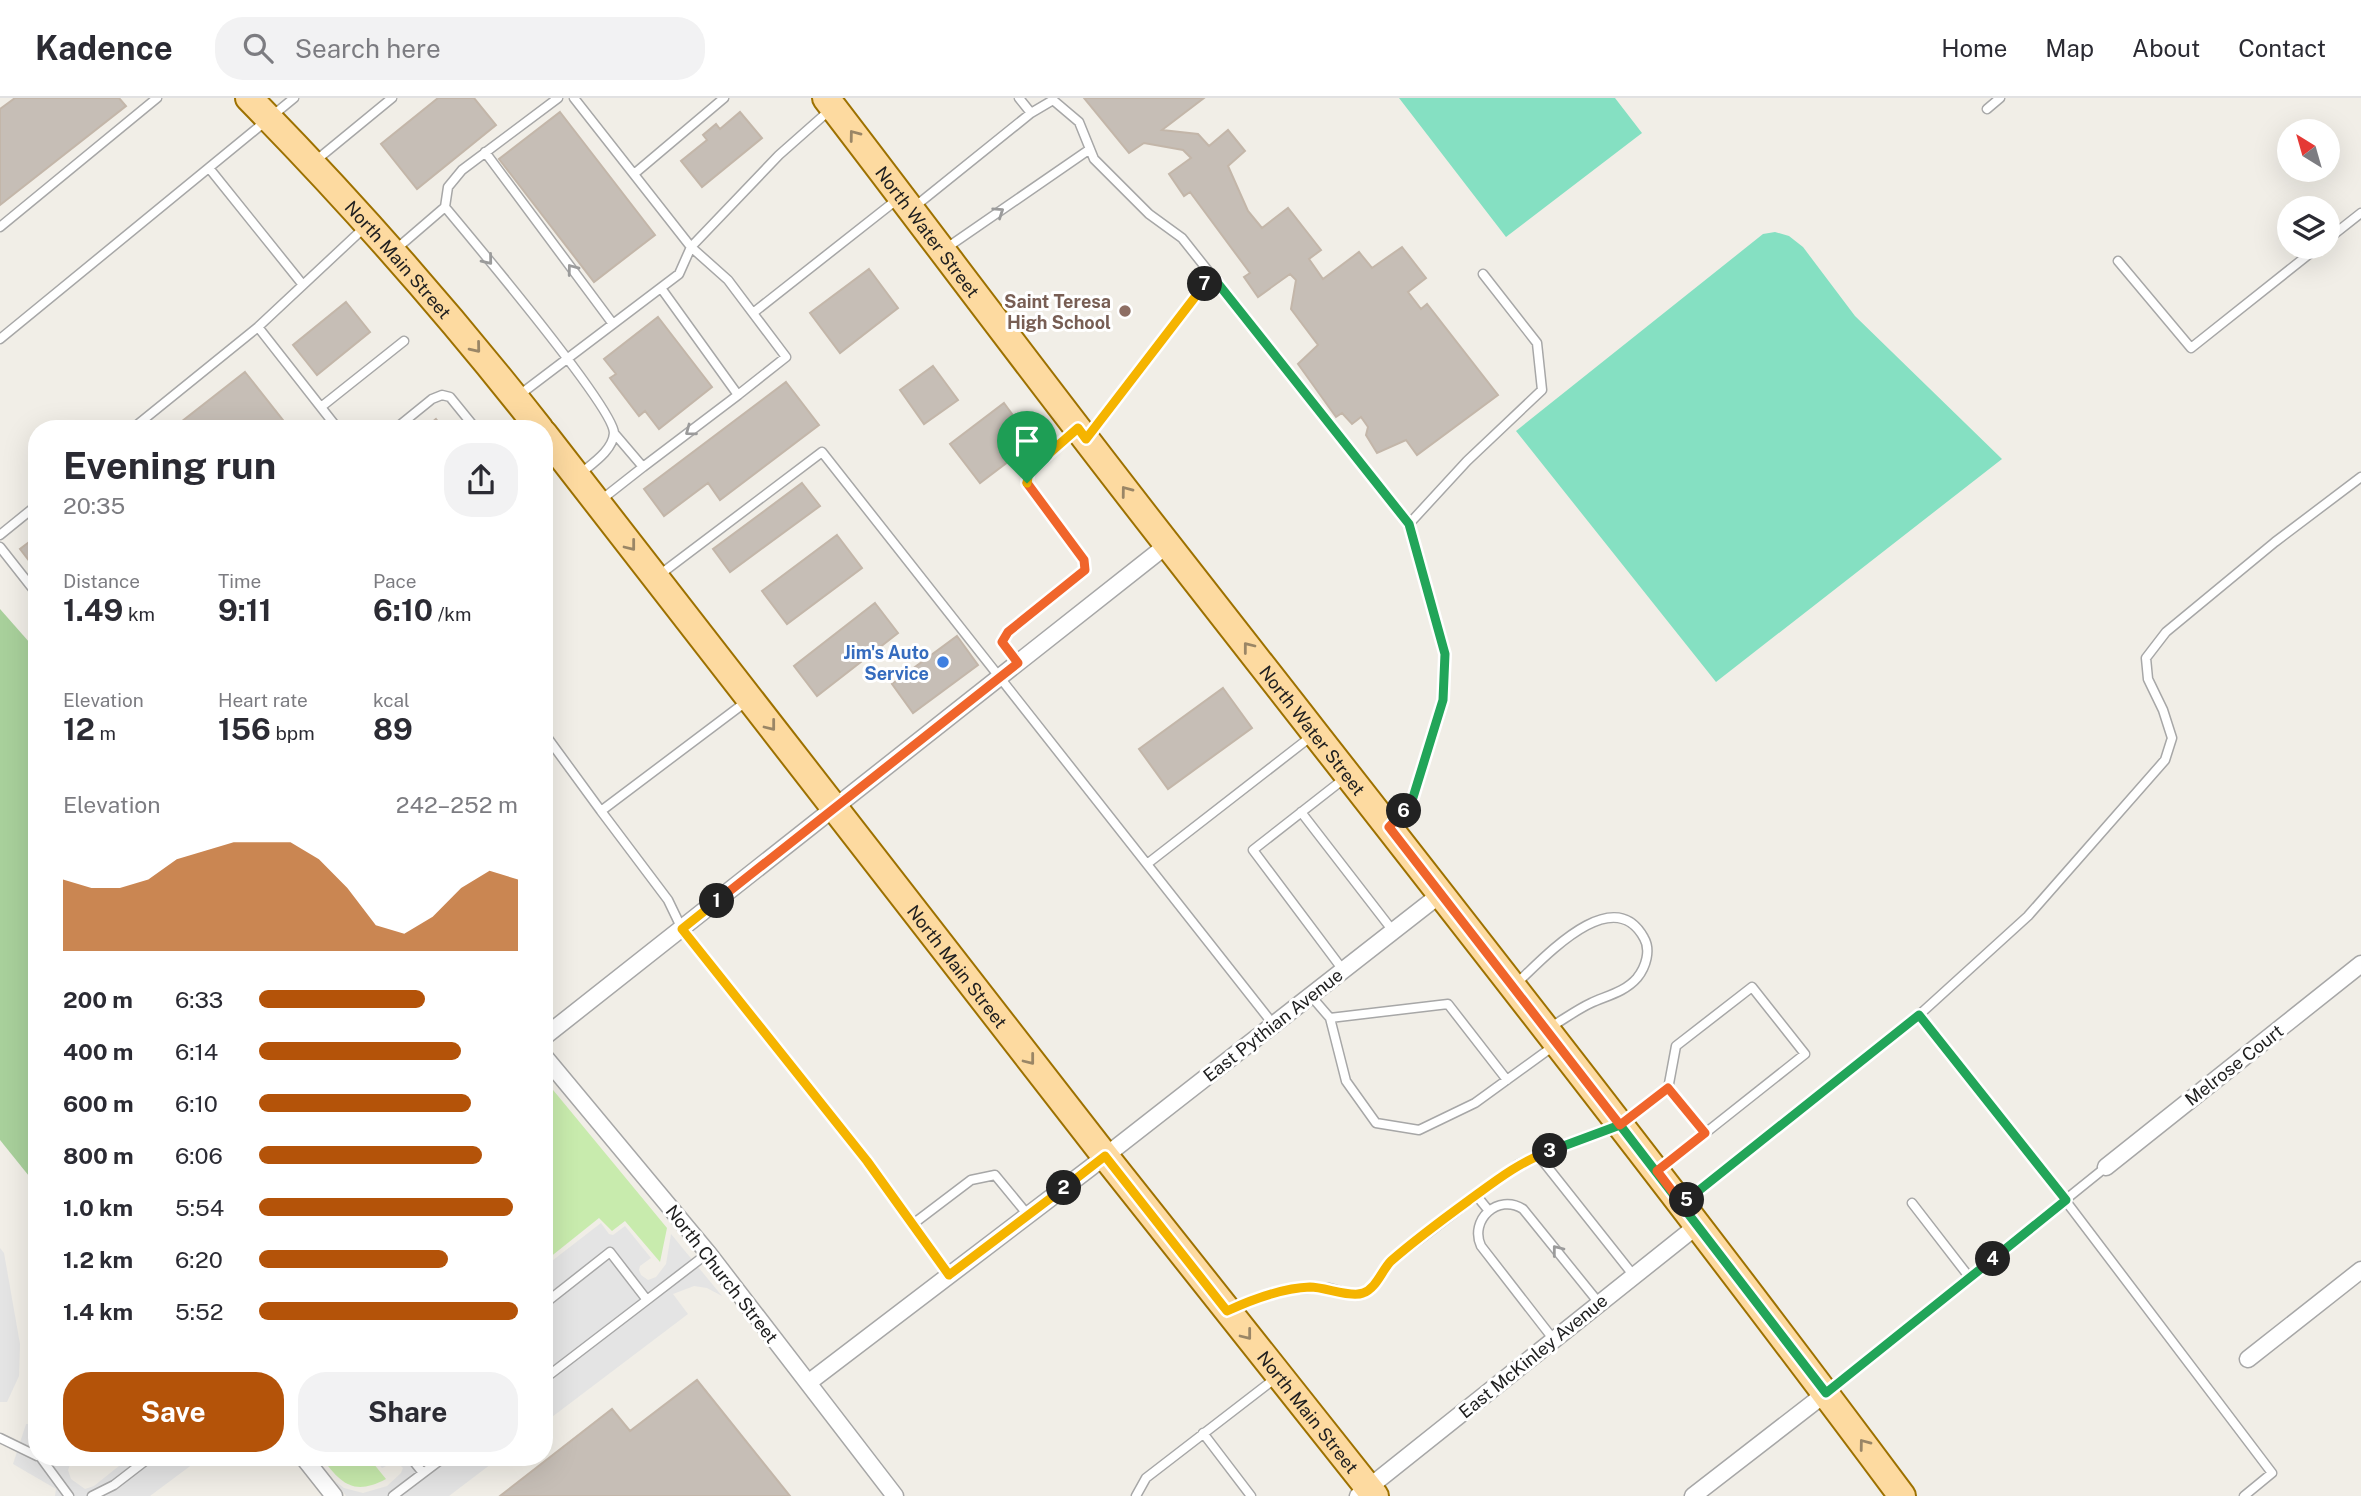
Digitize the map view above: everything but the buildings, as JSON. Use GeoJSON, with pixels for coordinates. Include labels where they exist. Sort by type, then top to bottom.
{"type":"FeatureCollection","features":[{"type":"Feature","properties":{"kind":"main road","name":"North Main Street"},"geometry":{"type":"LineString","coordinates":[[249,98],[393,252],[465,334],[533,420]]}},
{"type":"Feature","properties":{"kind":"main road","name":"North Water Street"},"geometry":{"type":"LineString","coordinates":[[830,103],[1167,545],[1657,1171],[1902,1496]]}},
{"type":"Feature","properties":{"kind":"main road","name":"North Main Street"},"geometry":{"type":"LineString","coordinates":[[553,446],[1105,1156],[1279,1375],[1367,1493]]}},
{"type":"Feature","properties":{"kind":"street"},"geometry":{"type":"LineString","coordinates":[[553,1030],[1167,545]]}},
{"type":"Feature","properties":{"kind":"street","name":"East Pythian Avenue"},"geometry":{"type":"LineString","coordinates":[[808,1383],[1105,1156],[1441,893]]}},
{"type":"Feature","properties":{"kind":"street","name":"Melrose Court"},"geometry":{"type":"LineString","coordinates":[[2106,1167],[2361,964]]}},
{"type":"Feature","properties":{"kind":"street","name":"North Church Street"},"geometry":{"type":"LineString","coordinates":[[553,1067],[708,1253],[895,1496]]}},
{"type":"Feature","properties":{"kind":"street","name":"East McKinley Avenue"},"geometry":{"type":"LineString","coordinates":[[1367,1493],[1634,1276],[1690,1215]]}},
{"type":"Feature","properties":{"kind":"street"},"geometry":{"type":"LineString","coordinates":[[2248,1359],[2361,1270]]}},
{"type":"Feature","properties":{"kind":"street"},"geometry":{"type":"LineString","coordinates":[[1693,1496],[1826,1393]]}},
{"type":"Feature","properties":{"kind":"street"},"geometry":{"type":"LineString","coordinates":[[310,1466],[334,1496]]}},
{"type":"Feature","properties":{"kind":"lane"},"geometry":{"type":"LineString","coordinates":[[0,227],[156,98]]}},
{"type":"Feature","properties":{"kind":"lane"},"geometry":{"type":"LineString","coordinates":[[0,339],[295,98]]}},
{"type":"Feature","properties":{"kind":"lane"},"geometry":{"type":"LineString","coordinates":[[311,164],[392,98]]}},
{"type":"Feature","properties":{"kind":"lane"},"geometry":{"type":"LineString","coordinates":[[393,252],[445,207],[448,187],[462,170],[558,98]]}},
{"type":"Feature","properties":{"kind":"lane"},"geometry":{"type":"LineString","coordinates":[[574,98],[691,247],[728,280],[786,357],[598,503]]}},
{"type":"Feature","properties":{"kind":"lane"},"geometry":{"type":"LineString","coordinates":[[634,174],[724,98]]}},
{"type":"Feature","properties":{"kind":"lane"},"geometry":{"type":"LineString","coordinates":[[1019,98],[1031,113]]}},
{"type":"Feature","properties":{"kind":"lane"},"geometry":{"type":"LineString","coordinates":[[1987,109],[2000,98]]}},
{"type":"Feature","properties":{"kind":"lane"},"geometry":{"type":"LineString","coordinates":[[753,313],[1031,113],[1053,100],[1079,122],[1094,159],[1149,215],[1182,238],[1409,524],[1445,654],[1443,700],[1411,804],[1389,827]]}},
{"type":"Feature","properties":{"kind":"lane"},"geometry":{"type":"LineString","coordinates":[[516,397],[679,274],[691,247],[830,103]]}},
{"type":"Feature","properties":{"kind":"lane"},"geometry":{"type":"LineString","coordinates":[[943,250],[1090,149]]}},
{"type":"Feature","properties":{"kind":"lane"},"geometry":{"type":"LineString","coordinates":[[485,152],[613,324]]}},
{"type":"Feature","properties":{"kind":"lane"},"geometry":{"type":"LineString","coordinates":[[209,167],[303,285]]}},
{"type":"Feature","properties":{"kind":"lane"},"geometry":{"type":"LineString","coordinates":[[445,207],[567,358],[610,419],[614,433],[643,467]]}},
{"type":"Feature","properties":{"kind":"lane"},"geometry":{"type":"LineString","coordinates":[[2340,230],[2361,213]]}},
{"type":"Feature","properties":{"kind":"lane"},"geometry":{"type":"LineString","coordinates":[[143,420],[258,327],[368,224]]}},
{"type":"Feature","properties":{"kind":"lane"},"geometry":{"type":"LineString","coordinates":[[2118,261],[2190,348],[2303,259]]}},
{"type":"Feature","properties":{"kind":"lane"},"geometry":{"type":"LineString","coordinates":[[1409,524],[1467,461],[1542,390],[1537,343],[1483,274]]}},
{"type":"Feature","properties":{"kind":"lane"},"geometry":{"type":"LineString","coordinates":[[1018,663],[1002,642],[1008,632],[1085,570],[1084,560],[1027,483],[1029,471],[1082,434],[1212,276]]}},
{"type":"Feature","properties":{"kind":"lane"},"geometry":{"type":"LineString","coordinates":[[661,288],[738,395]]}},
{"type":"Feature","properties":{"kind":"lane"},"geometry":{"type":"LineString","coordinates":[[258,327],[331,420]]}},
{"type":"Feature","properties":{"kind":"lane"},"geometry":{"type":"LineString","coordinates":[[321,407],[404,341]]}},
{"type":"Feature","properties":{"kind":"lane"},"geometry":{"type":"LineString","coordinates":[[406,420],[432,399],[442,395],[450,397],[469,420]]}},
{"type":"Feature","properties":{"kind":"lane"},"geometry":{"type":"LineString","coordinates":[[577,477],[608,449],[614,433]]}},
{"type":"Feature","properties":{"kind":"lane"},"geometry":{"type":"LineString","coordinates":[[656,578],[822,452],[1273,1024]]}},
{"type":"Feature","properties":{"kind":"lane"},"geometry":{"type":"LineString","coordinates":[[1690,1215],[2028,916],[2165,760],[2172,738],[2163,710],[2148,679],[2146,658],[2166,632],[2275,542],[2361,477]]}},
{"type":"Feature","properties":{"kind":"lane"},"geometry":{"type":"LineString","coordinates":[[2345,490],[2361,484]]}},
{"type":"Feature","properties":{"kind":"lane"},"geometry":{"type":"LineString","coordinates":[[0,535],[28,512]]}},
{"type":"Feature","properties":{"kind":"lane"},"geometry":{"type":"LineString","coordinates":[[0,547],[28,583]]}},
{"type":"Feature","properties":{"kind":"lane"},"geometry":{"type":"LineString","coordinates":[[601,811],[750,699]]}},
{"type":"Feature","properties":{"kind":"lane"},"geometry":{"type":"LineString","coordinates":[[1147,864],[1316,733]]}},
{"type":"Feature","properties":{"kind":"lane"},"geometry":{"type":"LineString","coordinates":[[553,745],[668,900],[682,929],[867,1161],[949,1275]]}},
{"type":"Feature","properties":{"kind":"lane"},"geometry":{"type":"LineString","coordinates":[[1343,970],[1253,850],[1349,775]]}},
{"type":"Feature","properties":{"kind":"lane"},"geometry":{"type":"LineString","coordinates":[[1301,812],[1393,931]]}},
{"type":"Feature","properties":{"kind":"lane"},"geometry":{"type":"LineString","coordinates":[[1311,996],[1330,1018],[1346,1081],[1376,1123],[1419,1130],[1475,1103],[1507,1080],[1589,1004],[1622,990],[1636,979],[1648,955],[1646,941],[1630,920],[1621,916],[1594,922],[1563,942],[1514,986]]}},
{"type":"Feature","properties":{"kind":"lane"},"geometry":{"type":"LineString","coordinates":[[1227,1311],[1251,1300],[1294,1289],[1329,1288],[1351,1294],[1363,1293],[1371,1287],[1389,1263],[1517,1166],[1538,1155],[1620,1125],[1668,1088],[1676,1046],[1752,988],[1805,1054],[1657,1171]]}},
{"type":"Feature","properties":{"kind":"lane"},"geometry":{"type":"LineString","coordinates":[[1330,1018],[1448,1004],[1507,1080]]}},
{"type":"Feature","properties":{"kind":"lane"},"geometry":{"type":"LineString","coordinates":[[1919,1015],[2066,1200],[2272,1474],[2244,1496]]}},
{"type":"Feature","properties":{"kind":"lane"},"geometry":{"type":"LineString","coordinates":[[1668,1088],[1705,1133]]}},
{"type":"Feature","properties":{"kind":"lane"},"geometry":{"type":"LineString","coordinates":[[1538,1155],[1634,1276]]}},
{"type":"Feature","properties":{"kind":"lane"},"geometry":{"type":"LineString","coordinates":[[1826,1393],[2106,1167]]}},
{"type":"Feature","properties":{"kind":"lane"},"geometry":{"type":"LineString","coordinates":[[914,1224],[971,1180],[995,1175],[1028,1215]]}},
{"type":"Feature","properties":{"kind":"lane"},"geometry":{"type":"LineString","coordinates":[[1476,1195],[1489,1211]]}},
{"type":"Feature","properties":{"kind":"lane"},"geometry":{"type":"LineString","coordinates":[[1554,1340],[1481,1246],[1478,1230],[1489,1211],[1508,1203],[1523,1209],[1599,1304]]}},
{"type":"Feature","properties":{"kind":"lane"},"geometry":{"type":"LineString","coordinates":[[1912,1203],[1970,1278]]}},
{"type":"Feature","properties":{"kind":"lane"},"geometry":{"type":"LineString","coordinates":[[553,1297],[610,1252],[647,1300]]}},
{"type":"Feature","properties":{"kind":"lane"},"geometry":{"type":"LineString","coordinates":[[553,1372],[708,1253]]}},
{"type":"Feature","properties":{"kind":"lane"},"geometry":{"type":"LineString","coordinates":[[1136,1496],[1146,1478],[1279,1375]]}},
{"type":"Feature","properties":{"kind":"lane"},"geometry":{"type":"LineString","coordinates":[[1203,1433],[1251,1496]]}},
{"type":"Feature","properties":{"kind":"lane"},"geometry":{"type":"LineString","coordinates":[[0,1438],[28,1452]]}},
{"type":"Feature","properties":{"kind":"lane"},"geometry":{"type":"LineString","coordinates":[[46,1466],[69,1496]]}},
{"type":"Feature","properties":{"kind":"lane"},"geometry":{"type":"LineString","coordinates":[[92,1496],[114,1485],[139,1466]]}},
{"type":"Feature","properties":{"kind":"lane"},"geometry":{"type":"LineString","coordinates":[[416,1466],[422,1474]]}},
{"type":"Feature","properties":{"kind":"lane"},"geometry":{"type":"LineString","coordinates":[[393,1496],[432,1466]]}},
{"type":"Feature","properties":{"kind":"green space"},"geometry":{"type":"Polygon","coordinates":[[[1399,98],[1615,98],[1642,133],[1506,237],[1399,98]]]}},
{"type":"Feature","properties":{"kind":"green space"},"geometry":{"type":"Polygon","coordinates":[[[1775,232],[1789,236],[1803,247],[1855,316],[2002,459],[1716,682],[1516,431],[1763,234],[1775,232]]]}},
{"type":"Feature","properties":{"kind":"green space"},"geometry":{"type":"Polygon","coordinates":[[[0,609],[28,641],[28,1175],[0,1140],[0,609]]]}},
{"type":"Feature","properties":{"kind":"green space"},"geometry":{"type":"Polygon","coordinates":[[[553,1090],[667,1228],[660,1262],[625,1221],[612,1231],[599,1218],[553,1255],[553,1090]]]}},
{"type":"Feature","properties":{"kind":"green space"},"geometry":{"type":"Polygon","coordinates":[[[329,1466],[375,1466],[386,1479],[365,1487],[357,1487],[342,1481],[329,1466]]]}},
{"type":"Feature","properties":{"kind":"shaded area"},"geometry":{"type":"Polygon","coordinates":[[[601,1223],[609,1234],[613,1235],[625,1226],[651,1258],[640,1266],[639,1270],[648,1280],[656,1277],[666,1264],[671,1234],[722,1296],[707,1288],[694,1286],[673,1294],[688,1314],[553,1416],[553,1260],[601,1223]]]}},
{"type":"Feature","properties":{"kind":"shaded area"},"geometry":{"type":"Polygon","coordinates":[[[0,1248],[4,1253],[20,1344],[19,1376],[7,1402],[0,1402],[0,1248]]]}},
{"type":"Feature","properties":{"kind":"shaded area"},"geometry":{"type":"Polygon","coordinates":[[[28,1424],[28,1466],[70,1466],[71,1479],[85,1489],[94,1486],[119,1466],[190,1466],[150,1496],[55,1496],[56,1489],[13,1464],[28,1424]]]}},
{"type":"Feature","properties":{"kind":"shaded area"},"geometry":{"type":"Polygon","coordinates":[[[401,1466],[488,1466],[449,1496],[346,1496],[335,1481],[344,1488],[363,1493],[387,1486],[403,1468],[401,1466]]]}},
{"type":"Feature","properties":{"kind":"place","name":"Saint Teresa High School"},"geometry":{"type":"Point","coordinates":[1125,311]}},
{"type":"Feature","properties":{"kind":"place","name":"Jim's Auto Service"},"geometry":{"type":"Point","coordinates":[943,662]}},
{"type":"Feature","properties":{"kind":"route"},"geometry":{"type":"LineString","coordinates":[[1027,483],[1029,471],[1078,428],[1086,439],[1212,276],[1409,524],[1445,654],[1443,700],[1411,804],[1389,827],[1620,1125],[1668,1088],[1705,1133],[1657,1171],[1682,1204],[1919,1015],[2066,1200],[1826,1393],[1620,1125],[1533,1157],[1517,1166],[1389,1263],[1371,1287],[1363,1293],[1351,1294],[1329,1288],[1294,1289],[1251,1300],[1227,1311],[1105,1156],[949,1275],[867,1161],[682,929],[1018,663],[1002,642],[1008,632],[1085,570],[1084,560],[1027,483]]}}]}
